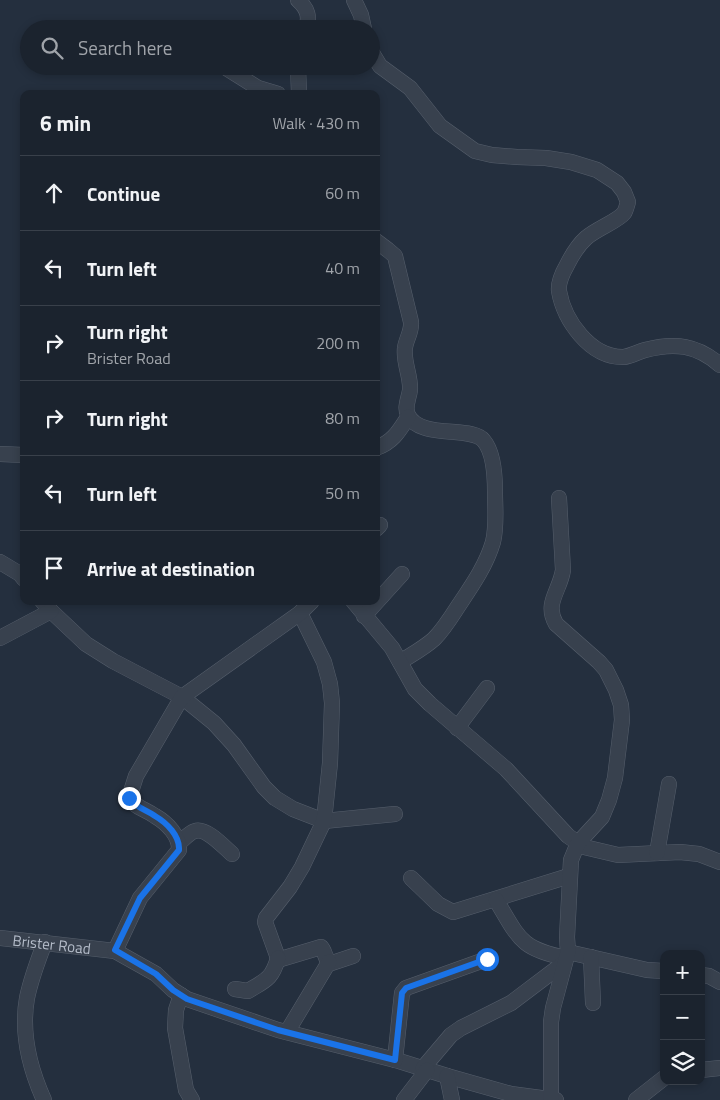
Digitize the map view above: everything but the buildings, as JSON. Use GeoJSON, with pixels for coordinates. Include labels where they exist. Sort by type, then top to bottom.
{"type":"FeatureCollection","features":[{"type":"Feature","properties":{"kind":"street"},"geometry":{"type":"LineString","coordinates":[[298,0],[306,10],[308,20]]}},
{"type":"Feature","properties":{"kind":"street"},"geometry":{"type":"LineString","coordinates":[[354,0],[361,20]]}},
{"type":"Feature","properties":{"kind":"street"},"geometry":{"type":"LineString","coordinates":[[380,66],[410,88],[440,126],[475,151],[492,155],[546,158],[571,162],[596,170],[617,183],[628,202],[624,213],[587,236],[577,246],[564,270],[559,286],[561,301],[569,319],[583,337],[596,348],[611,355],[624,357],[646,350],[684,346],[704,354],[720,365]]}},
{"type":"Feature","properties":{"kind":"street"},"geometry":{"type":"LineString","coordinates":[[237,75],[265,90]]}},
{"type":"Feature","properties":{"kind":"street"},"geometry":{"type":"LineString","coordinates":[[298,75],[299,90]]}},
{"type":"Feature","properties":{"kind":"street"},"geometry":{"type":"LineString","coordinates":[[380,244],[395,256],[411,322],[411,329],[405,347],[410,383],[406,410],[408,417],[413,422],[426,428],[449,433],[471,434],[484,440],[489,452],[495,483],[495,524],[493,541],[486,562],[444,628],[434,640],[400,662]]}},
{"type":"Feature","properties":{"kind":"street"},"geometry":{"type":"LineString","coordinates":[[380,446],[398,434],[408,417]]}},
{"type":"Feature","properties":{"kind":"street"},"geometry":{"type":"LineString","coordinates":[[0,454],[20,455]]}},
{"type":"Feature","properties":{"kind":"street"},"geometry":{"type":"LineString","coordinates":[[551,1099],[551,1022],[566,958],[570,860],[578,843],[602,817],[609,800],[615,778],[622,720],[621,705],[616,690],[602,666],[556,624],[552,618],[550,608],[562,578],[563,570],[559,498]]}},
{"type":"Feature","properties":{"kind":"street"},"geometry":{"type":"LineString","coordinates":[[0,562],[20,573]]}},
{"type":"Feature","properties":{"kind":"street"},"geometry":{"type":"LineString","coordinates":[[380,598],[402,574]]}},
{"type":"Feature","properties":{"kind":"street"},"geometry":{"type":"LineString","coordinates":[[115,950],[140,898],[179,850],[176,836],[155,816],[140,809],[129,798],[136,776],[182,697],[300,613],[308,605]]}},
{"type":"Feature","properties":{"kind":"street"},"geometry":{"type":"LineString","coordinates":[[356,605],[392,648],[415,689],[506,769],[568,836],[591,849],[618,855],[680,852],[699,854],[720,862]]}},
{"type":"Feature","properties":{"kind":"street"},"geometry":{"type":"LineString","coordinates":[[364,616],[374,605]]}},
{"type":"Feature","properties":{"kind":"street"},"geometry":{"type":"LineString","coordinates":[[0,638],[46,606],[86,644],[182,697],[224,732],[264,787],[292,809],[324,821],[395,814]]}},
{"type":"Feature","properties":{"kind":"street"},"geometry":{"type":"LineString","coordinates":[[235,989],[248,991],[266,980],[275,971],[278,958],[268,930],[266,918],[290,888],[324,821],[330,763],[332,703],[330,684],[324,662],[300,613]]}},
{"type":"Feature","properties":{"kind":"street"},"geometry":{"type":"LineString","coordinates":[[458,728],[487,688]]}},
{"type":"Feature","properties":{"kind":"street"},"geometry":{"type":"LineString","coordinates":[[658,852],[669,784]]}},
{"type":"Feature","properties":{"kind":"street"},"geometry":{"type":"LineString","coordinates":[[179,843],[193,832],[201,830],[210,835],[232,854]]}},
{"type":"Feature","properties":{"kind":"street"},"geometry":{"type":"LineString","coordinates":[[411,878],[438,904],[453,912],[569,876]]}},
{"type":"Feature","properties":{"kind":"street"},"geometry":{"type":"LineString","coordinates":[[496,900],[515,931],[528,946],[544,954],[566,958],[591,957],[647,970],[660,971]]}},
{"type":"Feature","properties":{"kind":"street","name":"Brister Road"},"geometry":{"type":"LineString","coordinates":[[0,938],[115,950],[156,974],[187,999],[287,1032],[395,1060],[511,1094],[556,1100]]}},
{"type":"Feature","properties":{"kind":"street"},"geometry":{"type":"LineString","coordinates":[[44,1100],[30,1061],[26,1033],[27,999],[34,970],[45,942]]}},
{"type":"Feature","properties":{"kind":"street"},"geometry":{"type":"LineString","coordinates":[[278,958],[282,959],[321,948],[329,962]]}},
{"type":"Feature","properties":{"kind":"street"},"geometry":{"type":"LineString","coordinates":[[329,962],[332,963],[354,956]]}},
{"type":"Feature","properties":{"kind":"street"},"geometry":{"type":"LineString","coordinates":[[591,957],[593,1003]]}},
{"type":"Feature","properties":{"kind":"street"},"geometry":{"type":"LineString","coordinates":[[404,1100],[451,1035],[511,1003],[566,958]]}},
{"type":"Feature","properties":{"kind":"street"},"geometry":{"type":"LineString","coordinates":[[395,1060],[402,993],[406,988],[487,959]]}},
{"type":"Feature","properties":{"kind":"street"},"geometry":{"type":"LineString","coordinates":[[287,1032],[329,962]]}},
{"type":"Feature","properties":{"kind":"street"},"geometry":{"type":"LineString","coordinates":[[705,976],[720,982]]}},
{"type":"Feature","properties":{"kind":"street"},"geometry":{"type":"LineString","coordinates":[[181,995],[176,1010],[175,1028],[186,1097]]}},
{"type":"Feature","properties":{"kind":"street"},"geometry":{"type":"LineString","coordinates":[[705,1070],[720,1068]]}},
{"type":"Feature","properties":{"kind":"street"},"geometry":{"type":"LineString","coordinates":[[447,1076],[452,1100]]}},
{"type":"Feature","properties":{"kind":"street"},"geometry":{"type":"LineString","coordinates":[[636,1100],[660,1081]]}},
{"type":"Feature","properties":{"kind":"route"},"geometry":{"type":"LineString","coordinates":[[129,798],[140,809],[155,816],[176,836],[179,850],[140,898],[115,950],[156,974],[173,990],[187,999],[278,1030],[395,1060],[400,1000],[406,988],[487,959]]}}]}
